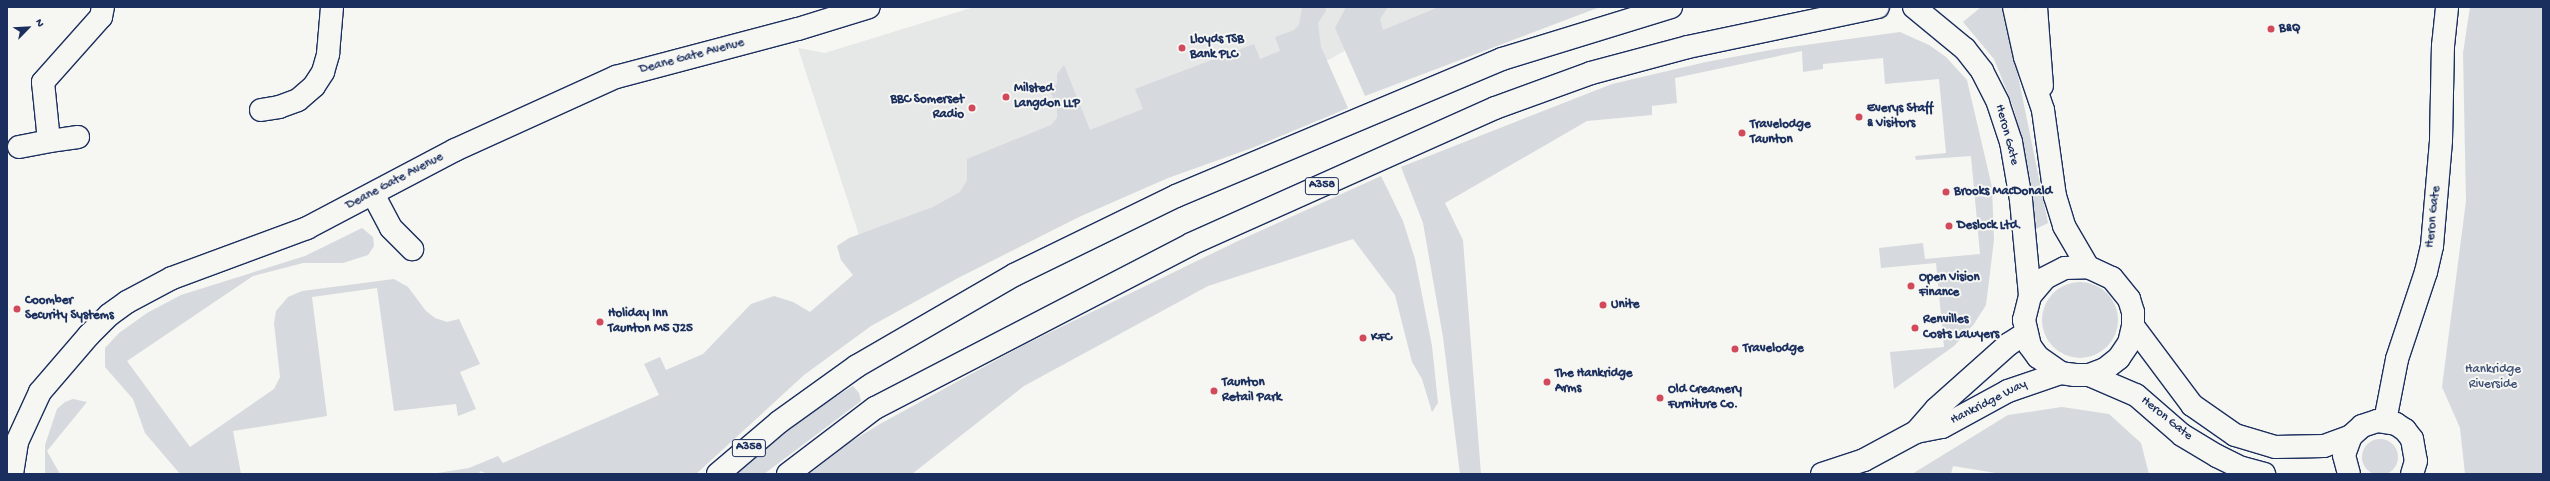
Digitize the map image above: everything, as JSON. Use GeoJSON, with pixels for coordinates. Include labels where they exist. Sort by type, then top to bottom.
{"type":"FeatureCollection","features":[{"type":"Feature","properties":{"kind":"street"},"geometry":{"type":"LineString","coordinates":[[49,141],[43,82],[101,17],[103,7]]}},
{"type":"Feature","properties":{"kind":"street"},"geometry":{"type":"LineString","coordinates":[[261,110],[279,107],[298,100],[314,86],[323,72],[328,54],[332,7]]}},
{"type":"Feature","properties":{"kind":"street","name":"Deane Gate Avenue"},"geometry":{"type":"LineString","coordinates":[[12,474],[12,438],[40,392],[89,335],[110,315],[127,302],[172,278],[307,228],[455,150],[616,77],[798,29],[869,7]]}},
{"type":"Feature","properties":{"kind":"street","name":"A358"},"geometry":{"type":"LineString","coordinates":[[718,474],[779,422],[856,366],[1014,275],[1183,192],[1502,59],[1671,7]]}},
{"type":"Feature","properties":{"kind":"street","name":"A358"},"geometry":{"type":"LineString","coordinates":[[788,474],[875,408],[1156,262],[1191,244],[1496,108],[1592,73],[1688,48],[1878,7]]}},
{"type":"Feature","properties":{"kind":"street","name":"Heron Gate"},"geometry":{"type":"LineString","coordinates":[[1914,7],[1965,49],[1982,71],[1998,103],[2010,142],[2019,193],[2030,296]]}},
{"type":"Feature","properties":{"kind":"street"},"geometry":{"type":"LineString","coordinates":[[2014,7],[2025,57],[2043,110]]}},
{"type":"Feature","properties":{"kind":"street"},"geometry":{"type":"LineString","coordinates":[[2036,7],[2043,110],[2055,196],[2064,226],[2088,267]]}},
{"type":"Feature","properties":{"kind":"street","name":"Heron Gate"},"geometry":{"type":"LineString","coordinates":[[2133,326],[2192,405],[2235,435],[2275,447],[2324,446],[2351,436],[2369,422],[2385,421],[2397,359],[2426,272],[2432,246],[2442,140],[2443,46],[2447,7]]}},
{"type":"Feature","properties":{"kind":"street"},"geometry":{"type":"LineString","coordinates":[[19,147],[78,137]]}},
{"type":"Feature","properties":{"kind":"street"},"geometry":{"type":"LineString","coordinates":[[373,194],[391,228],[412,249]]}},
{"type":"Feature","properties":{"kind":"street","name":"Heron Gate"},"geometry":{"type":"LineString","coordinates":[[2089,375],[2105,369],[2119,358],[2129,343],[2133,326],[2133,312],[2122,288],[2112,278],[2088,267],[2076,266],[2054,272],[2036,286],[2030,296],[2025,314],[2026,333],[2030,346],[2038,358],[2061,373],[2089,375],[2136,395],[2182,435],[2217,456],[2242,468],[2264,474]]}},
{"type":"Feature","properties":{"kind":"street","name":"Hankridge Way"},"geometry":{"type":"LineString","coordinates":[[1916,432],[1936,409],[2009,344],[2026,333]]}},
{"type":"Feature","properties":{"kind":"street","name":"Hankridge Way"},"geometry":{"type":"LineString","coordinates":[[1822,474],[1864,460],[1916,432],[1942,427],[2008,391],[2061,373]]}},
{"type":"Feature","properties":{"kind":"street"},"geometry":{"type":"LineString","coordinates":[[2385,421],[2405,430],[2412,439],[2416,461],[2412,474]]}},
{"type":"Feature","properties":{"kind":"street"},"geometry":{"type":"LineString","coordinates":[[2349,474],[2344,455],[2351,436]]}},
{"type":"Feature","properties":{"kind":"shaded area"},"geometry":{"type":"Polygon","coordinates":[[[974,7],[1438,7],[1383,30],[1319,65],[925,217],[859,235],[798,48],[825,53],[974,7]]]}},
{"type":"Feature","properties":{"kind":"green space"},"geometry":{"type":"Polygon","coordinates":[[[1302,7],[1325,7],[1326,11],[1318,23],[1321,47],[1348,108],[1252,148],[1168,178],[1079,217],[958,278],[871,326],[804,375],[696,474],[488,474],[480,471],[479,474],[431,474],[469,468],[498,456],[503,463],[659,395],[644,364],[660,357],[666,370],[703,354],[751,304],[774,296],[793,302],[810,312],[853,275],[841,260],[837,246],[849,238],[933,207],[960,192],[967,180],[967,159],[1051,125],[1057,118],[1057,105],[1050,92],[1057,83],[1057,74],[1064,65],[1090,130],[1143,109],[1135,89],[1254,44],[1260,59],[1280,51],[1275,37],[1294,30],[1299,25],[1302,7]]]}},
{"type":"Feature","properties":{"kind":"green space"},"geometry":{"type":"Polygon","coordinates":[[[1346,7],[1388,7],[1380,19],[1383,30],[1438,7],[1600,7],[1365,96],[1335,28],[1346,7]]]}},
{"type":"Feature","properties":{"kind":"green space"},"geometry":{"type":"Polygon","coordinates":[[[1981,7],[2004,7],[2048,223],[2036,229],[2030,177],[2014,109],[1994,59],[1963,22],[1981,7]]]}},
{"type":"Feature","properties":{"kind":"green space","name":"Hankridge Riverside"},"geometry":{"type":"Polygon","coordinates":[[[2470,7],[2543,7],[2543,474],[2465,474],[2460,428],[2442,387],[2466,201],[2463,53],[2470,7]]]}},
{"type":"Feature","properties":{"kind":"green space"},"geometry":{"type":"Polygon","coordinates":[[[1900,32],[1929,45],[1946,57],[1967,80],[1992,187],[1994,240],[1986,305],[1974,324],[1954,346],[1894,389],[1890,352],[1944,347],[1936,263],[1881,268],[1879,248],[1923,243],[1925,259],[1980,254],[1971,156],[1916,160],[1915,156],[1946,153],[1939,79],[1885,84],[1883,58],[1823,64],[1823,69],[1803,72],[1802,51],[1675,78],[1677,103],[1652,106],[1652,115],[1587,121],[1445,203],[1463,240],[1481,474],[1460,474],[1443,337],[1423,223],[1401,167],[1612,84],[1706,62],[1776,49],[1900,32]]]}},
{"type":"Feature","properties":{"kind":"green space"},"geometry":{"type":"Polygon","coordinates":[[[1381,176],[1403,221],[1415,259],[1432,346],[1438,403],[1432,412],[1422,379],[1412,362],[1395,295],[1353,239],[1208,286],[1024,386],[912,474],[809,474],[849,443],[880,424],[1024,345],[1238,241],[1381,176]]]}},
{"type":"Feature","properties":{"kind":"green space"},"geometry":{"type":"Polygon","coordinates":[[[362,228],[373,237],[374,246],[368,255],[343,263],[303,263],[253,276],[127,361],[190,447],[274,389],[280,377],[274,323],[276,311],[288,297],[302,291],[394,279],[408,287],[426,311],[435,318],[447,322],[459,319],[480,364],[460,372],[476,409],[458,416],[456,404],[394,411],[377,288],[312,297],[327,416],[233,431],[241,474],[180,474],[145,433],[133,399],[105,367],[105,348],[119,333],[147,313],[181,295],[305,256],[362,228]]]}},
{"type":"Feature","properties":{"kind":"green space"},"geometry":{"type":"Polygon","coordinates":[[[2080,282],[2095,285],[2107,293],[2115,305],[2118,320],[2115,335],[2107,347],[2095,355],[2080,358],[2065,355],[2053,347],[2045,335],[2042,320],[2045,305],[2053,293],[2065,285],[2080,282]]]}},
{"type":"Feature","properties":{"kind":"green space"},"geometry":{"type":"Polygon","coordinates":[[[853,386],[859,393],[861,401],[764,474],[734,474],[817,408],[853,386]]]}},
{"type":"Feature","properties":{"kind":"green space"},"geometry":{"type":"Polygon","coordinates":[[[73,399],[87,402],[47,451],[60,474],[45,474],[45,445],[57,409],[65,402],[73,399]]]}},
{"type":"Feature","properties":{"kind":"green space"},"geometry":{"type":"Polygon","coordinates":[[[2062,407],[2109,414],[2141,443],[2149,474],[2002,474],[1953,466],[1951,474],[1912,474],[2008,415],[2062,407]]]}},
{"type":"Feature","properties":{"kind":"green space"},"geometry":{"type":"Polygon","coordinates":[[[2384,439],[2393,444],[2397,450],[2397,464],[2393,470],[2384,475],[2376,475],[2367,470],[2363,464],[2362,453],[2367,444],[2373,440],[2384,439]]]}},
{"type":"Feature","properties":{"kind":"place","name":"B&Q"},"geometry":{"type":"Point","coordinates":[2271,29]}},
{"type":"Feature","properties":{"kind":"place","name":"Lloyds TSB Bank PLC"},"geometry":{"type":"Point","coordinates":[1182,48]}},
{"type":"Feature","properties":{"kind":"place","name":"Milsted Langdon LLP"},"geometry":{"type":"Point","coordinates":[1006,97]}},
{"type":"Feature","properties":{"kind":"place","name":"BBC Somerset Radio"},"geometry":{"type":"Point","coordinates":[972,108]}},
{"type":"Feature","properties":{"kind":"place","name":"Everys Staff & Visitors"},"geometry":{"type":"Point","coordinates":[1859,117]}},
{"type":"Feature","properties":{"kind":"place","name":"Travelodge Taunton"},"geometry":{"type":"Point","coordinates":[1742,133]}},
{"type":"Feature","properties":{"kind":"place","name":"Brooks MacDonald"},"geometry":{"type":"Point","coordinates":[1946,192]}},
{"type":"Feature","properties":{"kind":"place","name":"Deslock Ltd."},"geometry":{"type":"Point","coordinates":[1949,226]}},
{"type":"Feature","properties":{"kind":"place","name":"Open Vision Finance"},"geometry":{"type":"Point","coordinates":[1911,286]}},
{"type":"Feature","properties":{"kind":"place","name":"Unite"},"geometry":{"type":"Point","coordinates":[1603,305]}},
{"type":"Feature","properties":{"kind":"place","name":"Coomber Security Systems"},"geometry":{"type":"Point","coordinates":[17,309]}},
{"type":"Feature","properties":{"kind":"place","name":"Holiday Inn Taunton M5 J25"},"geometry":{"type":"Point","coordinates":[600,322]}},
{"type":"Feature","properties":{"kind":"place","name":"Renvilles Costs Lawyers"},"geometry":{"type":"Point","coordinates":[1915,328]}},
{"type":"Feature","properties":{"kind":"place","name":"KFC"},"geometry":{"type":"Point","coordinates":[1363,338]}},
{"type":"Feature","properties":{"kind":"place","name":"Travelodge"},"geometry":{"type":"Point","coordinates":[1735,349]}},
{"type":"Feature","properties":{"kind":"place","name":"The Hankridge Arms"},"geometry":{"type":"Point","coordinates":[1547,382]}},
{"type":"Feature","properties":{"kind":"place","name":"Taunton Retail Park"},"geometry":{"type":"Point","coordinates":[1214,391]}},
{"type":"Feature","properties":{"kind":"place","name":"Old Creamery Furniture Co."},"geometry":{"type":"Point","coordinates":[1660,398]}}]}
